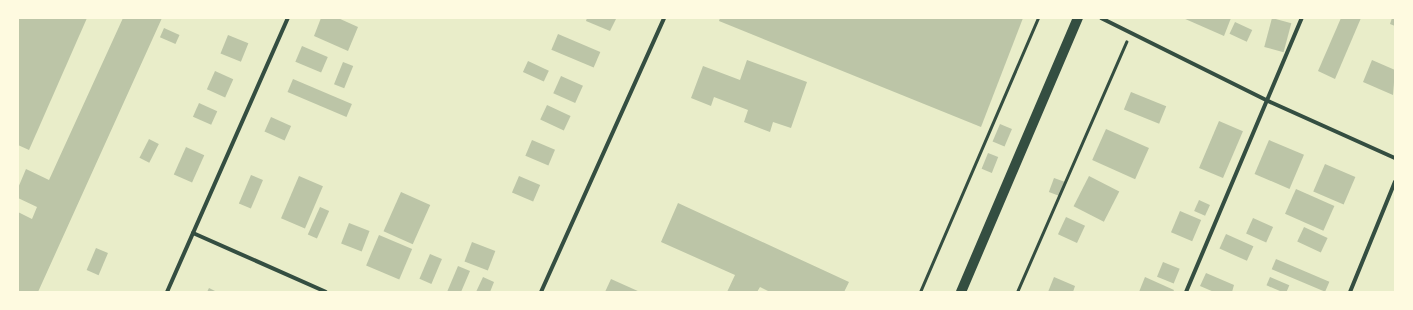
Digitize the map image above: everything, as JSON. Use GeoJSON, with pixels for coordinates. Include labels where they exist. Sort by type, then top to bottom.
{"type":"FeatureCollection","features":[{"type":"Feature","properties":{"kind":"main road"},"geometry":{"type":"LineString","coordinates":[[961,292],[1078,18]]}},
{"type":"Feature","properties":{"kind":"street"},"geometry":{"type":"LineString","coordinates":[[167,292],[288,18]]}},
{"type":"Feature","properties":{"kind":"street"},"geometry":{"type":"LineString","coordinates":[[541,292],[664,18]]}},
{"type":"Feature","properties":{"kind":"street"},"geometry":{"type":"LineString","coordinates":[[1101,18],[1268,101],[1395,158]]}},
{"type":"Feature","properties":{"kind":"street"},"geometry":{"type":"LineString","coordinates":[[1186,292],[1302,18]]}},
{"type":"Feature","properties":{"kind":"street"},"geometry":{"type":"LineString","coordinates":[[1350,292],[1395,182]]}},
{"type":"Feature","properties":{"kind":"street"},"geometry":{"type":"LineString","coordinates":[[193,233],[326,292]]}},
{"type":"Feature","properties":{"kind":"path"},"geometry":{"type":"LineString","coordinates":[[920,292],[1038,18]]}},
{"type":"Feature","properties":{"kind":"path"},"geometry":{"type":"LineString","coordinates":[[1017,292],[1130,32]]}},
{"type":"Feature","properties":{"kind":"building"},"geometry":{"type":"Polygon","coordinates":[[[18,18],[87,18],[29,150],[18,145],[18,18]]]}},
{"type":"Feature","properties":{"kind":"building"},"geometry":{"type":"Polygon","coordinates":[[[123,18],[162,18],[38,292],[18,292],[18,212],[32,219],[37,207],[18,198],[18,188],[26,169],[49,180],[123,18]]]}},
{"type":"Feature","properties":{"kind":"building"},"geometry":{"type":"Polygon","coordinates":[[[321,18],[338,18],[358,27],[348,51],[314,36],[321,18]]]}},
{"type":"Feature","properties":{"kind":"building"},"geometry":{"type":"Polygon","coordinates":[[[587,18],[616,19],[610,31],[586,21],[587,18]]]}},
{"type":"Feature","properties":{"kind":"building"},"geometry":{"type":"Polygon","coordinates":[[[720,18],[1023,18],[981,127],[719,21],[720,18]]]}},
{"type":"Feature","properties":{"kind":"building"},"geometry":{"type":"Polygon","coordinates":[[[1183,18],[1231,18],[1224,36],[1183,18]]]}},
{"type":"Feature","properties":{"kind":"building"},"geometry":{"type":"Polygon","coordinates":[[[1272,18],[1291,23],[1284,52],[1264,47],[1272,18]]]}},
{"type":"Feature","properties":{"kind":"building"},"geometry":{"type":"Polygon","coordinates":[[[1341,18],[1361,18],[1335,79],[1318,71],[1341,18]]]}},
{"type":"Feature","properties":{"kind":"building"},"geometry":{"type":"Polygon","coordinates":[[[1392,18],[1395,18],[1395,26],[1390,24],[1392,18]]]}},
{"type":"Feature","properties":{"kind":"building"},"geometry":{"type":"Polygon","coordinates":[[[1235,22],[1252,30],[1247,42],[1230,34],[1235,22]]]}},
{"type":"Feature","properties":{"kind":"building"},"geometry":{"type":"Polygon","coordinates":[[[164,28],[180,35],[175,44],[160,37],[164,28]]]}},
{"type":"Feature","properties":{"kind":"building"},"geometry":{"type":"Polygon","coordinates":[[[558,34],[600,52],[594,68],[551,50],[558,34]]]}},
{"type":"Feature","properties":{"kind":"building"},"geometry":{"type":"Polygon","coordinates":[[[228,35],[248,43],[241,62],[221,54],[228,35]]]}},
{"type":"Feature","properties":{"kind":"building"},"geometry":{"type":"Polygon","coordinates":[[[302,46],[328,57],[321,73],[295,62],[302,46]]]}},
{"type":"Feature","properties":{"kind":"building"},"geometry":{"type":"Polygon","coordinates":[[[747,60],[807,82],[791,128],[773,122],[770,132],[744,122],[748,110],[714,97],[711,106],[691,98],[703,66],[740,80],[747,60]]]}},
{"type":"Feature","properties":{"kind":"building"},"geometry":{"type":"Polygon","coordinates":[[[1372,60],[1395,70],[1393,95],[1363,82],[1372,60]]]}},
{"type":"Feature","properties":{"kind":"building"},"geometry":{"type":"Polygon","coordinates":[[[528,61],[549,71],[544,82],[523,72],[528,61]]]}},
{"type":"Feature","properties":{"kind":"building"},"geometry":{"type":"Polygon","coordinates":[[[343,62],[353,66],[344,88],[334,84],[343,62]]]}},
{"type":"Feature","properties":{"kind":"building"},"geometry":{"type":"Polygon","coordinates":[[[215,71],[233,79],[225,97],[207,89],[215,71]]]}},
{"type":"Feature","properties":{"kind":"building"},"geometry":{"type":"Polygon","coordinates":[[[561,76],[583,86],[575,103],[553,93],[561,76]]]}},
{"type":"Feature","properties":{"kind":"building"},"geometry":{"type":"Polygon","coordinates":[[[293,79],[352,104],[346,117],[288,92],[293,79]]]}},
{"type":"Feature","properties":{"kind":"building"},"geometry":{"type":"Polygon","coordinates":[[[1131,92],[1166,106],[1159,124],[1124,110],[1131,92]]]}},
{"type":"Feature","properties":{"kind":"building"},"geometry":{"type":"Polygon","coordinates":[[[199,103],[217,111],[211,125],[193,117],[199,103]]]}},
{"type":"Feature","properties":{"kind":"building"},"geometry":{"type":"Polygon","coordinates":[[[547,105],[571,116],[564,130],[540,120],[547,105]]]}},
{"type":"Feature","properties":{"kind":"building"},"geometry":{"type":"Polygon","coordinates":[[[271,117],[291,126],[285,141],[264,132],[271,117]]]}},
{"type":"Feature","properties":{"kind":"building"},"geometry":{"type":"Polygon","coordinates":[[[1219,121],[1243,131],[1223,178],[1199,168],[1219,121]]]}},
{"type":"Feature","properties":{"kind":"building"},"geometry":{"type":"Polygon","coordinates":[[[1000,124],[1012,129],[1005,147],[993,141],[1000,124]]]}},
{"type":"Feature","properties":{"kind":"building"},"geometry":{"type":"Polygon","coordinates":[[[1106,129],[1149,148],[1135,179],[1092,160],[1106,129]]]}},
{"type":"Feature","properties":{"kind":"building"},"geometry":{"type":"Polygon","coordinates":[[[149,139],[159,144],[149,163],[139,158],[149,139]]]}},
{"type":"Feature","properties":{"kind":"building"},"geometry":{"type":"Polygon","coordinates":[[[532,140],[555,150],[548,165],[525,156],[532,140]]]}},
{"type":"Feature","properties":{"kind":"building"},"geometry":{"type":"Polygon","coordinates":[[[1269,140],[1304,155],[1290,189],[1255,174],[1269,140]]]}},
{"type":"Feature","properties":{"kind":"building"},"geometry":{"type":"Polygon","coordinates":[[[186,147],[204,155],[192,183],[174,174],[186,147]]]}},
{"type":"Feature","properties":{"kind":"building"},"geometry":{"type":"Polygon","coordinates":[[[988,153],[998,157],[992,173],[982,169],[988,153]]]}},
{"type":"Feature","properties":{"kind":"building"},"geometry":{"type":"Polygon","coordinates":[[[1325,164],[1355,177],[1344,205],[1313,192],[1325,164]]]}},
{"type":"Feature","properties":{"kind":"building"},"geometry":{"type":"Polygon","coordinates":[[[251,175],[263,180],[251,209],[239,204],[251,175]]]}},
{"type":"Feature","properties":{"kind":"building"},"geometry":{"type":"Polygon","coordinates":[[[299,176],[323,186],[305,229],[281,218],[299,176]]]}},
{"type":"Feature","properties":{"kind":"building"},"geometry":{"type":"Polygon","coordinates":[[[519,176],[540,185],[533,202],[512,193],[519,176]]]}},
{"type":"Feature","properties":{"kind":"building"},"geometry":{"type":"Polygon","coordinates":[[[1089,176],[1119,191],[1104,222],[1074,206],[1089,176]]]}},
{"type":"Feature","properties":{"kind":"building"},"geometry":{"type":"Polygon","coordinates":[[[1054,178],[1065,182],[1060,196],[1049,192],[1054,178]]]}},
{"type":"Feature","properties":{"kind":"building"},"geometry":{"type":"Polygon","coordinates":[[[1296,189],[1334,206],[1323,231],[1285,214],[1296,189]]]}},
{"type":"Feature","properties":{"kind":"building"},"geometry":{"type":"Polygon","coordinates":[[[401,192],[430,205],[413,244],[384,231],[401,192]]]}},
{"type":"Feature","properties":{"kind":"building"},"geometry":{"type":"Polygon","coordinates":[[[1199,200],[1210,205],[1205,216],[1194,211],[1199,200]]]}},
{"type":"Feature","properties":{"kind":"building"},"geometry":{"type":"Polygon","coordinates":[[[678,203],[849,282],[844,292],[770,292],[760,287],[757,292],[727,292],[735,275],[661,242],[678,203]]]}},
{"type":"Feature","properties":{"kind":"building"},"geometry":{"type":"Polygon","coordinates":[[[320,207],[329,211],[317,238],[308,234],[320,207]]]}},
{"type":"Feature","properties":{"kind":"building"},"geometry":{"type":"Polygon","coordinates":[[[1180,211],[1201,220],[1192,241],[1171,232],[1180,211]]]}},
{"type":"Feature","properties":{"kind":"building"},"geometry":{"type":"Polygon","coordinates":[[[1066,217],[1085,226],[1077,243],[1058,234],[1066,217]]]}},
{"type":"Feature","properties":{"kind":"building"},"geometry":{"type":"Polygon","coordinates":[[[1253,218],[1273,227],[1266,242],[1246,234],[1253,218]]]}},
{"type":"Feature","properties":{"kind":"building"},"geometry":{"type":"Polygon","coordinates":[[[349,223],[370,231],[362,251],[341,244],[349,223]]]}},
{"type":"Feature","properties":{"kind":"building"},"geometry":{"type":"Polygon","coordinates":[[[1304,227],[1328,238],[1321,252],[1297,242],[1304,227]]]}},
{"type":"Feature","properties":{"kind":"building"},"geometry":{"type":"Polygon","coordinates":[[[1226,234],[1253,246],[1247,261],[1219,249],[1226,234]]]}},
{"type":"Feature","properties":{"kind":"building"},"geometry":{"type":"Polygon","coordinates":[[[379,235],[412,249],[399,279],[366,265],[379,235]]]}},
{"type":"Feature","properties":{"kind":"building"},"geometry":{"type":"Polygon","coordinates":[[[472,242],[495,251],[488,271],[464,262],[472,242]]]}},
{"type":"Feature","properties":{"kind":"building"},"geometry":{"type":"Polygon","coordinates":[[[96,248],[108,253],[99,275],[87,270],[96,248]]]}},
{"type":"Feature","properties":{"kind":"building"},"geometry":{"type":"Polygon","coordinates":[[[430,254],[442,259],[431,284],[419,279],[430,254]]]}},
{"type":"Feature","properties":{"kind":"building"},"geometry":{"type":"Polygon","coordinates":[[[1276,259],[1329,282],[1325,292],[1272,269],[1276,259]]]}},
{"type":"Feature","properties":{"kind":"building"},"geometry":{"type":"Polygon","coordinates":[[[1163,262],[1180,269],[1174,284],[1157,277],[1163,262]]]}},
{"type":"Feature","properties":{"kind":"building"},"geometry":{"type":"Polygon","coordinates":[[[458,266],[470,271],[461,292],[447,292],[458,266]]]}},
{"type":"Feature","properties":{"kind":"building"},"geometry":{"type":"Polygon","coordinates":[[[1206,273],[1234,285],[1232,292],[1214,292],[1200,286],[1206,273]]]}},
{"type":"Feature","properties":{"kind":"building"},"geometry":{"type":"Polygon","coordinates":[[[483,277],[494,282],[490,292],[476,292],[483,277]]]}},
{"type":"Feature","properties":{"kind":"building"},"geometry":{"type":"Polygon","coordinates":[[[1054,277],[1075,286],[1073,292],[1048,292],[1054,277]]]}},
{"type":"Feature","properties":{"kind":"building"},"geometry":{"type":"Polygon","coordinates":[[[1145,277],[1174,290],[1173,292],[1139,292],[1145,277]]]}},
{"type":"Feature","properties":{"kind":"building"},"geometry":{"type":"Polygon","coordinates":[[[1270,277],[1289,285],[1286,292],[1282,292],[1266,285],[1270,277]]]}},
{"type":"Feature","properties":{"kind":"building"},"geometry":{"type":"Polygon","coordinates":[[[611,279],[640,292],[605,292],[611,279]]]}},
{"type":"Feature","properties":{"kind":"building"},"geometry":{"type":"Polygon","coordinates":[[[209,288],[217,292],[207,292],[209,288]]]}}]}
